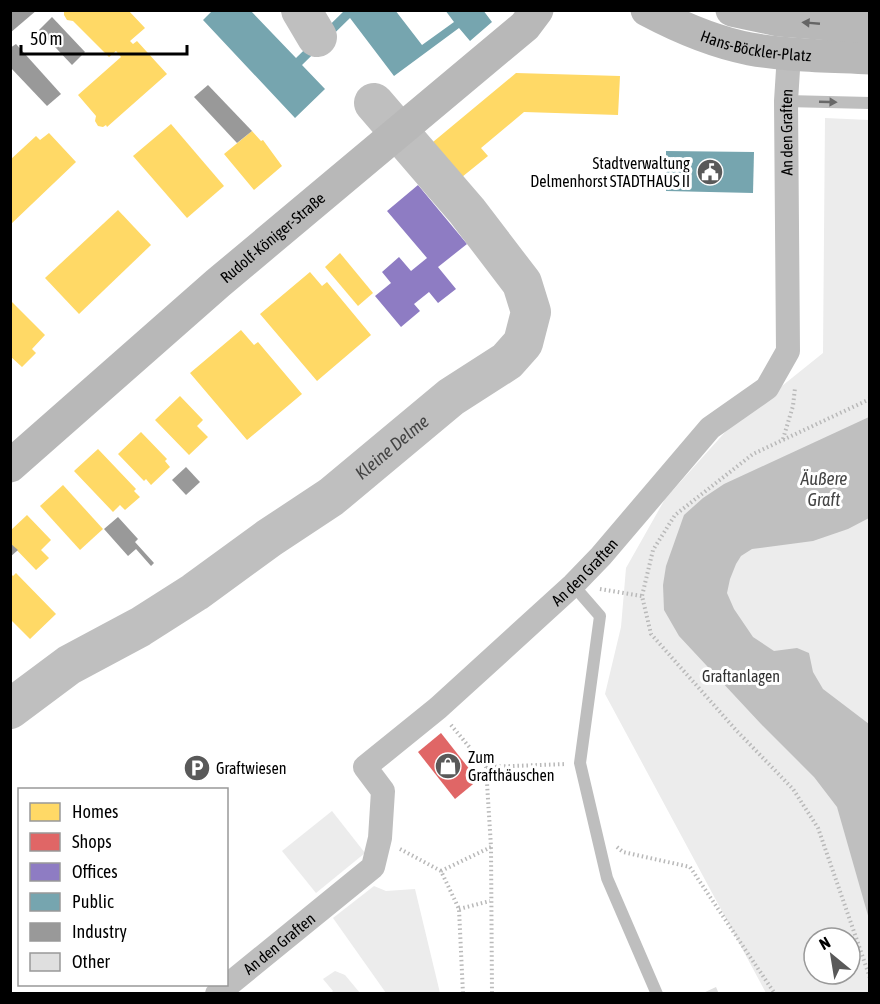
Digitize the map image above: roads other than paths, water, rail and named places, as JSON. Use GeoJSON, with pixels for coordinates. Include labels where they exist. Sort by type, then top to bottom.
{"type":"FeatureCollection","features":[{"type":"Feature","properties":{"kind":"main road","name":"Rudolf-Königer-Straße"},"geometry":{"type":"LineString","coordinates":[[10,466],[218,283],[525,26],[537,10]]}},
{"type":"Feature","properties":{"kind":"main road","name":"Hans-Böckler-Platz"},"geometry":{"type":"LineString","coordinates":[[647,10],[669,22],[707,37],[748,49],[789,54],[870,58]]}},
{"type":"Feature","properties":{"kind":"main road","name":"Hans-Böckler-Platz"},"geometry":{"type":"LineString","coordinates":[[732,10],[779,20],[870,27]]}},
{"type":"Feature","properties":{"kind":"street","name":"An den Graften"},"geometry":{"type":"LineString","coordinates":[[228,984],[373,867],[380,838],[383,791],[365,767],[438,708],[573,585],[601,556],[710,428],[767,388],[788,351],[786,101],[789,54]]}},
{"type":"Feature","properties":{"kind":"lane"},"geometry":{"type":"LineString","coordinates":[[786,101],[870,103]]}},
{"type":"Feature","properties":{"kind":"lane"},"geometry":{"type":"LineString","coordinates":[[573,585],[600,616],[580,763],[607,878],[657,993]]}},
{"type":"Feature","properties":{"kind":"water","name":"Äußere Graft"},"geometry":{"type":"Polygon","coordinates":[[[869,417],[869,518],[848,529],[813,541],[752,549],[741,556],[736,564],[727,593],[734,609],[753,637],[774,651],[797,648],[809,653],[813,672],[823,689],[869,724],[869,919],[837,807],[814,777],[679,636],[664,610],[663,585],[666,566],[684,515],[703,498],[724,484],[869,417]]]}},
{"type":"Feature","properties":{"kind":"waterway","name":"Kleine Delme"},"geometry":{"type":"LineString","coordinates":[[301,10],[317,37]]}},
{"type":"Feature","properties":{"kind":"waterway","name":"Kleine Delme"},"geometry":{"type":"LineString","coordinates":[[10,709],[69,665],[140,627],[195,592],[269,538],[331,497],[451,397],[507,361],[523,343],[531,312],[522,283],[467,211],[374,103]]}},
{"type":"Feature","properties":{"kind":"place","name":"Stadtverwaltung Delmenhorst STADTHAUS II"},"geometry":{"type":"Point","coordinates":[710,172]}},
{"type":"Feature","properties":{"kind":"place","name":"Zum Grafthäuschen"},"geometry":{"type":"Point","coordinates":[448,766]}},
{"type":"Feature","properties":{"kind":"place","name":"Graftwiesen"},"geometry":{"type":"Point","coordinates":[197,768]}},
{"type":"Feature","properties":{"kind":"park label","name":"Graftanlagen"},"geometry":{"type":"Point","coordinates":[741,676]}}]}
